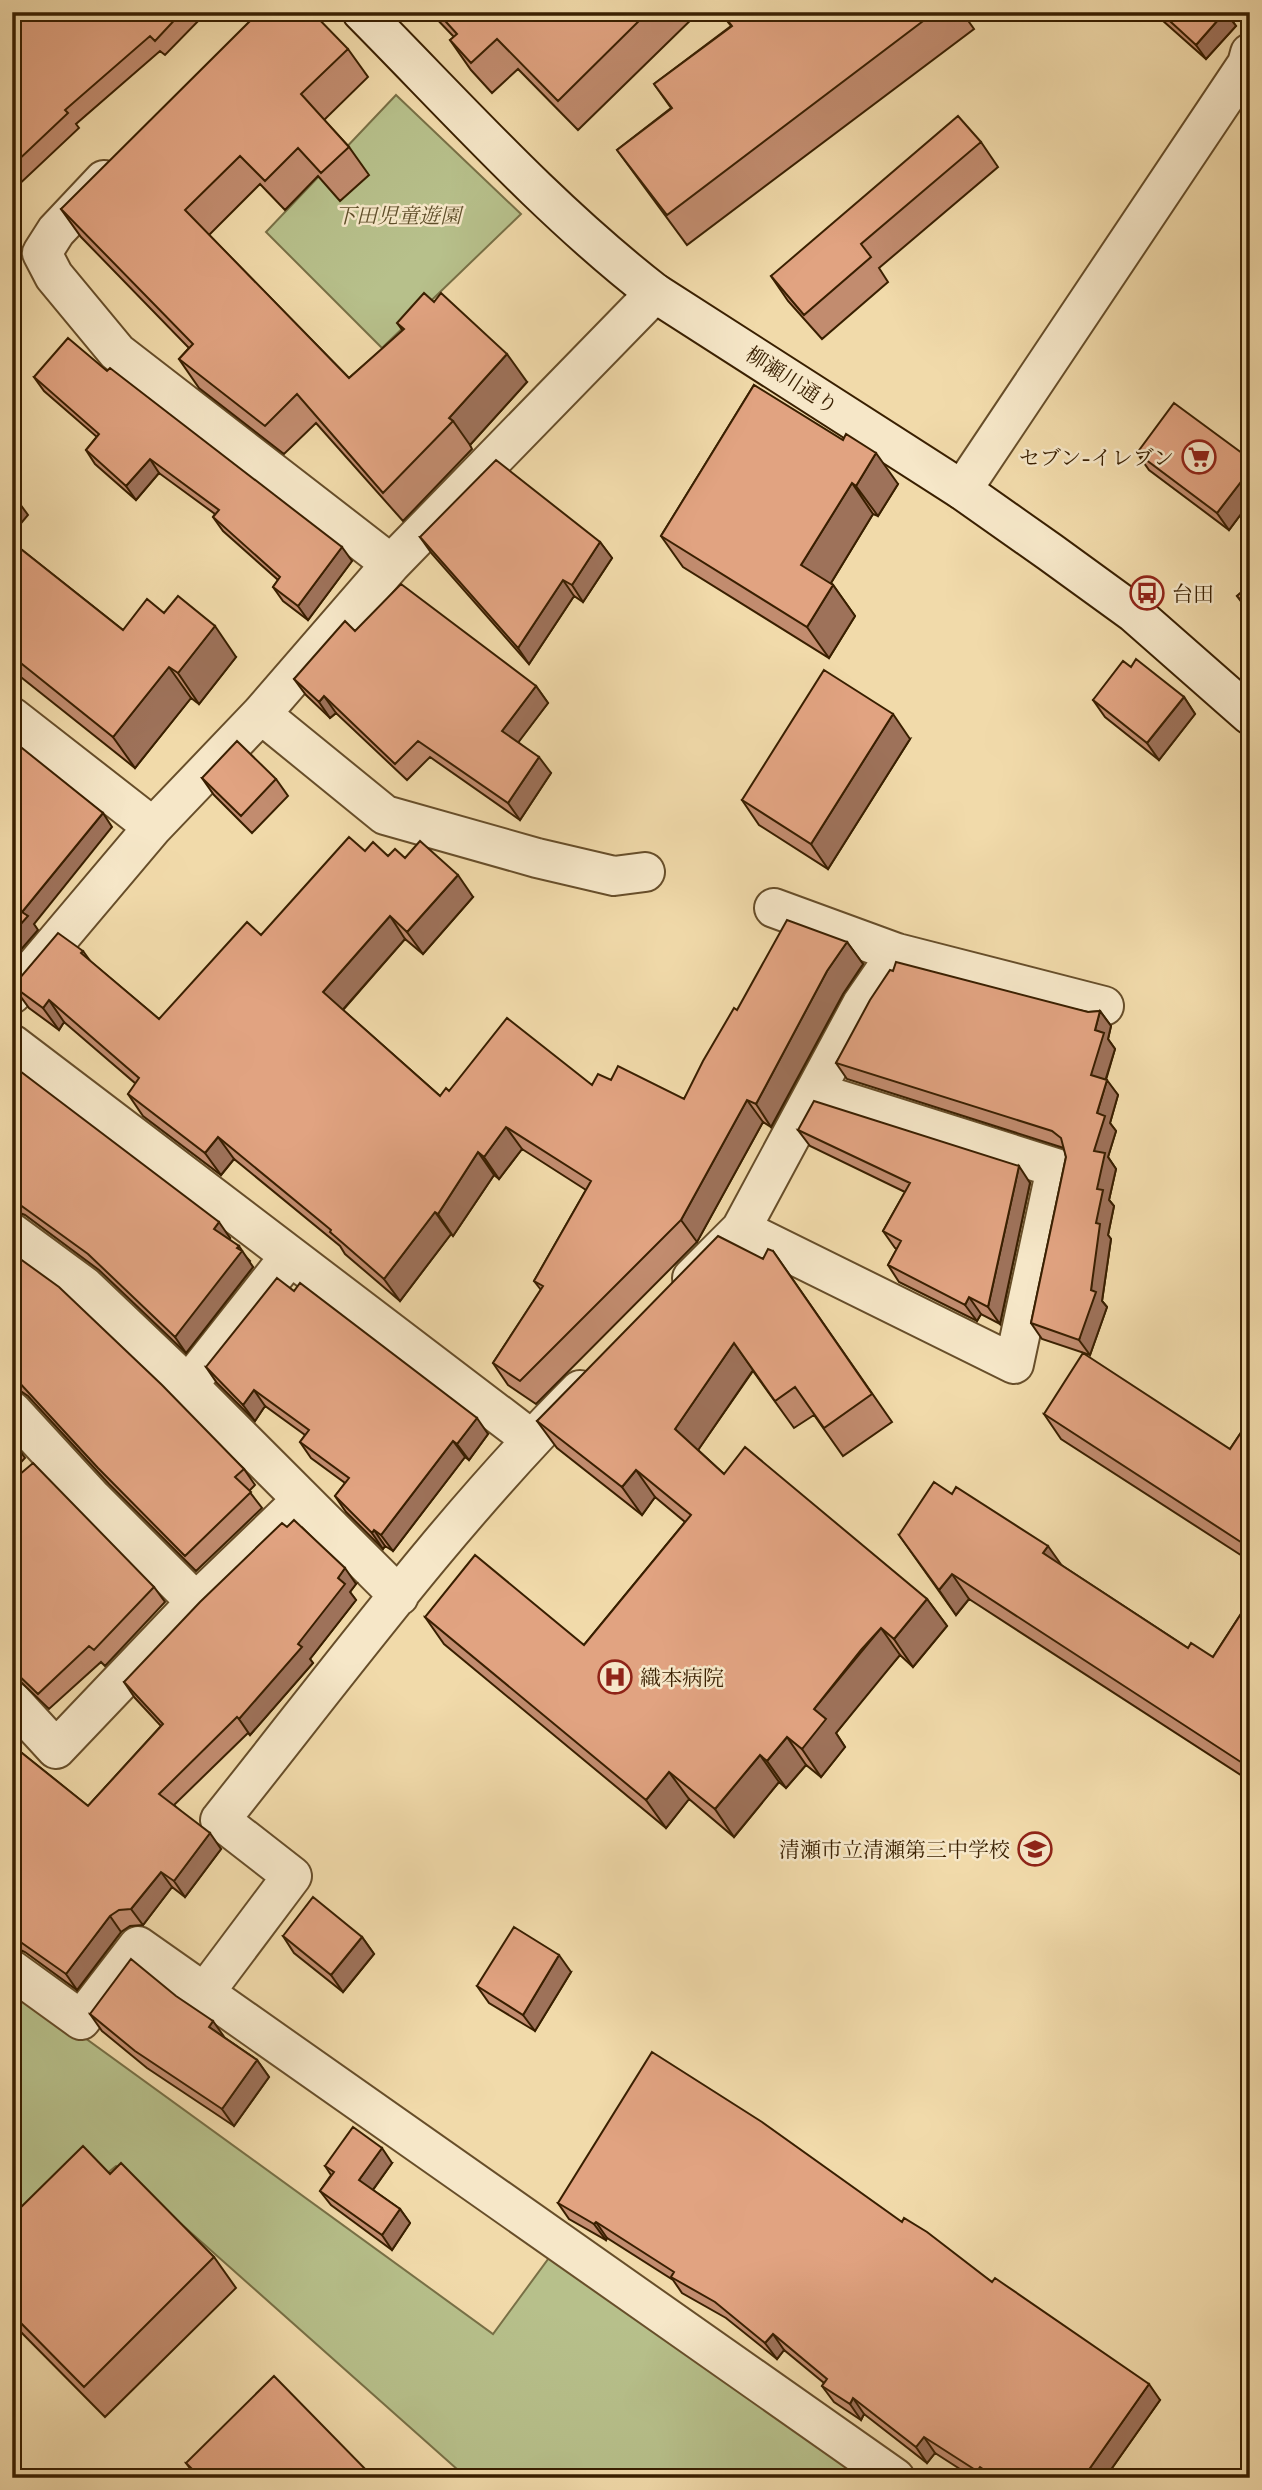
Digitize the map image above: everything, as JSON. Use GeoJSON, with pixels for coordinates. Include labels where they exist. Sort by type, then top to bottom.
{"type":"FeatureCollection","features":[{"type":"Feature","properties":{"kind":"street","name":"柳瀬川通り"},"geometry":{"type":"LineString","coordinates":[[362,12],[556,209],[655,293],[962,490],[1134,613],[1250,715]]}},
{"type":"Feature","properties":{"kind":"street"},"geometry":{"type":"LineString","coordinates":[[962,490],[1248,64],[1250,53]]}},
{"type":"Feature","properties":{"kind":"street"},"geometry":{"type":"LineString","coordinates":[[131,152],[56,231],[42,253],[54,276],[117,352],[391,564]]}},
{"type":"Feature","properties":{"kind":"street"},"geometry":{"type":"LineString","coordinates":[[12,994],[153,827],[261,714],[391,564],[655,293]]}},
{"type":"Feature","properties":{"kind":"street"},"geometry":{"type":"LineString","coordinates":[[261,714],[385,815],[544,860],[614,876],[646,872]]}},
{"type":"Feature","properties":{"kind":"street"},"geometry":{"type":"LineString","coordinates":[[12,717],[153,827]]}},
{"type":"Feature","properties":{"kind":"street"},"geometry":{"type":"LineString","coordinates":[[774,908],[897,953],[1104,1006]]}},
{"type":"Feature","properties":{"kind":"street"},"geometry":{"type":"LineString","coordinates":[[664,1305],[741,1229],[862,1004],[897,953]]}},
{"type":"Feature","properties":{"kind":"street"},"geometry":{"type":"LineString","coordinates":[[12,1044],[531,1439]]}},
{"type":"Feature","properties":{"kind":"street"},"geometry":{"type":"LineString","coordinates":[[741,1229],[1014,1364],[1056,1168],[815,1092]]}},
{"type":"Feature","properties":{"kind":"street"},"geometry":{"type":"LineString","coordinates":[[12,1233],[84,1286],[188,1385],[399,1596]]}},
{"type":"Feature","properties":{"kind":"street"},"geometry":{"type":"LineString","coordinates":[[188,1385],[289,1257]]}},
{"type":"Feature","properties":{"kind":"street"},"geometry":{"type":"LineString","coordinates":[[205,1992],[292,1876],[220,1821],[399,1596],[531,1439],[607,1363]]}},
{"type":"Feature","properties":{"kind":"street"},"geometry":{"type":"LineString","coordinates":[[12,1411],[93,1499],[196,1602]]}},
{"type":"Feature","properties":{"kind":"street"},"geometry":{"type":"LineString","coordinates":[[12,1701],[56,1749],[196,1602],[302,1501]]}},
{"type":"Feature","properties":{"kind":"street"},"geometry":{"type":"LineString","coordinates":[[12,1970],[81,2020],[138,1946],[895,2478]]}},
{"type":"Feature","properties":{"kind":"green space","name":"下田児童遊園"},"geometry":{"type":"Polygon","coordinates":[[[396,95],[521,214],[382,348],[266,232],[396,95]]]}},
{"type":"Feature","properties":{"kind":"green space"},"geometry":{"type":"Polygon","coordinates":[[[12,1985],[493,2334],[557,2247],[877,2478],[467,2478],[116,2166],[14,2250],[12,1985]]]}},
{"type":"Feature","properties":{"kind":"building"},"geometry":{"type":"Polygon","coordinates":[[[12,12],[182,12],[155,41],[150,36],[65,110],[68,113],[12,166],[12,12]]]}},
{"type":"Feature","properties":{"kind":"building"},"geometry":{"type":"Polygon","coordinates":[[[259,12],[312,12],[348,49],[301,94],[349,147],[321,173],[298,148],[265,181],[240,156],[185,210],[349,378],[404,329],[397,323],[424,293],[434,302],[441,293],[507,354],[449,418],[453,421],[383,493],[297,394],[265,426],[179,359],[193,344],[61,209],[259,12]]]}},
{"type":"Feature","properties":{"kind":"building"},"geometry":{"type":"Polygon","coordinates":[[[437,12],[648,12],[558,101],[497,39],[471,63],[450,40],[457,34],[437,12]]]}},
{"type":"Feature","properties":{"kind":"building"},"geometry":{"type":"Polygon","coordinates":[[[721,12],[935,12],[667,215],[617,150],[672,108],[654,84],[732,26],[721,12]]]}},
{"type":"Feature","properties":{"kind":"building"},"geometry":{"type":"Polygon","coordinates":[[[1160,12],[1225,12],[1196,45],[1160,12]]]}},
{"type":"Feature","properties":{"kind":"building"},"geometry":{"type":"Polygon","coordinates":[[[958,116],[981,142],[861,244],[871,257],[804,315],[771,276],[958,116]]]}},
{"type":"Feature","properties":{"kind":"building"},"geometry":{"type":"Polygon","coordinates":[[[68,338],[107,371],[110,368],[342,547],[298,606],[273,587],[280,577],[213,517],[219,510],[150,459],[126,486],[86,450],[99,434],[34,377],[68,338]]]}},
{"type":"Feature","properties":{"kind":"building"},"geometry":{"type":"Polygon","coordinates":[[[754,385],[843,440],[846,434],[876,453],[856,486],[852,483],[801,565],[833,585],[807,627],[661,536],[754,385]]]}},
{"type":"Feature","properties":{"kind":"building"},"geometry":{"type":"Polygon","coordinates":[[[1174,403],[1250,459],[1250,470],[1217,513],[1137,453],[1174,403]]]}},
{"type":"Feature","properties":{"kind":"building"},"geometry":{"type":"Polygon","coordinates":[[[496,460],[600,542],[572,585],[563,580],[518,648],[420,537],[496,460]]]}},
{"type":"Feature","properties":{"kind":"building"},"geometry":{"type":"Polygon","coordinates":[[[12,542],[123,630],[147,599],[164,613],[178,596],[215,626],[178,673],[169,667],[113,737],[12,656],[12,542]]]}},
{"type":"Feature","properties":{"kind":"building"},"geometry":{"type":"Polygon","coordinates":[[[401,584],[536,686],[502,731],[539,757],[508,803],[418,741],[395,764],[324,696],[319,702],[294,679],[345,621],[355,631],[401,584]]]}},
{"type":"Feature","properties":{"kind":"building"},"geometry":{"type":"Polygon","coordinates":[[[1250,585],[1250,610],[1237,596],[1250,585]]]}},
{"type":"Feature","properties":{"kind":"building"},"geometry":{"type":"Polygon","coordinates":[[[1136,659],[1184,697],[1147,743],[1093,700],[1123,661],[1131,667],[1136,659]]]}},
{"type":"Feature","properties":{"kind":"building"},"geometry":{"type":"Polygon","coordinates":[[[824,670],[893,714],[811,844],[742,800],[824,670]]]}},
{"type":"Feature","properties":{"kind":"building"},"geometry":{"type":"Polygon","coordinates":[[[12,740],[103,813],[22,912],[28,916],[12,934],[12,740]]]}},
{"type":"Feature","properties":{"kind":"building"},"geometry":{"type":"Polygon","coordinates":[[[237,741],[276,779],[241,816],[202,778],[237,741]]]}},
{"type":"Feature","properties":{"kind":"building"},"geometry":{"type":"Polygon","coordinates":[[[349,837],[365,851],[373,842],[388,856],[395,849],[405,858],[420,841],[458,875],[407,932],[390,916],[323,992],[440,1096],[446,1088],[449,1091],[507,1018],[592,1085],[598,1074],[611,1080],[618,1066],[684,1099],[703,1061],[734,1008],[737,1010],[787,920],[847,942],[827,971],[756,1104],[747,1100],[681,1220],[520,1381],[493,1363],[543,1286],[534,1281],[591,1181],[506,1127],[484,1157],[478,1152],[438,1214],[435,1212],[384,1279],[330,1232],[331,1230],[218,1137],[205,1153],[128,1094],[139,1078],[49,1000],[43,1008],[13,986],[58,933],[83,951],[81,953],[159,1019],[247,922],[261,935],[349,837]]]}},
{"type":"Feature","properties":{"kind":"building"},"geometry":{"type":"Polygon","coordinates":[[[896,962],[1088,1012],[1100,1011],[1095,1030],[1104,1033],[1091,1075],[1107,1080],[1097,1113],[1105,1116],[1094,1151],[1105,1153],[1097,1189],[1103,1190],[1096,1223],[1100,1224],[1091,1290],[1096,1292],[1079,1340],[1031,1323],[1066,1157],[1061,1138],[1052,1131],[836,1063],[870,1000],[890,970],[893,971],[896,962]]]}},
{"type":"Feature","properties":{"kind":"building"},"geometry":{"type":"Polygon","coordinates":[[[12,1065],[219,1222],[214,1229],[242,1251],[175,1337],[88,1254],[12,1199],[12,1065]]]}},
{"type":"Feature","properties":{"kind":"building"},"geometry":{"type":"Polygon","coordinates":[[[814,1101],[1019,1166],[988,1307],[969,1297],[965,1305],[888,1265],[901,1241],[883,1231],[910,1183],[798,1130],[814,1101]]]}},
{"type":"Feature","properties":{"kind":"building"},"geometry":{"type":"Polygon","coordinates":[[[718,1236],[763,1259],[768,1249],[773,1251],[872,1394],[824,1428],[795,1387],[775,1401],[734,1343],[675,1429],[724,1474],[745,1447],[927,1599],[894,1639],[881,1628],[861,1650],[814,1709],[826,1719],[802,1749],[787,1737],[767,1761],[760,1755],[715,1809],[669,1772],[646,1800],[425,1617],[475,1555],[584,1645],[691,1515],[636,1470],[622,1487],[537,1421],[718,1236]]]}},
{"type":"Feature","properties":{"kind":"building"},"geometry":{"type":"Polygon","coordinates":[[[12,1253],[59,1287],[162,1385],[244,1469],[235,1477],[251,1492],[185,1556],[12,1377],[12,1253]]]}},
{"type":"Feature","properties":{"kind":"building"},"geometry":{"type":"Polygon","coordinates":[[[277,1278],[294,1291],[300,1283],[477,1418],[457,1444],[453,1441],[381,1535],[374,1530],[372,1533],[335,1496],[349,1478],[300,1442],[309,1430],[254,1390],[243,1405],[206,1367],[277,1278]]]}},
{"type":"Feature","properties":{"kind":"building"},"geometry":{"type":"Polygon","coordinates":[[[1083,1353],[1230,1449],[1250,1419],[1250,1548],[1044,1414],[1083,1353]]]}},
{"type":"Feature","properties":{"kind":"building"},"geometry":{"type":"Polygon","coordinates":[[[33,1463],[154,1587],[94,1650],[89,1646],[38,1694],[12,1669],[12,1481],[33,1463]]]}},
{"type":"Feature","properties":{"kind":"building"},"geometry":{"type":"Polygon","coordinates":[[[934,1482],[952,1494],[956,1487],[1048,1546],[1043,1553],[1188,1648],[1191,1643],[1213,1657],[1250,1600],[1250,1768],[952,1574],[939,1590],[899,1535],[934,1482]]]}},
{"type":"Feature","properties":{"kind":"building"},"geometry":{"type":"Polygon","coordinates":[[[294,1520],[345,1568],[338,1578],[345,1584],[298,1644],[302,1647],[239,1719],[237,1717],[159,1794],[210,1833],[174,1881],[161,1872],[131,1909],[119,1910],[110,1916],[66,1974],[12,1936],[12,1745],[88,1806],[163,1724],[124,1682],[200,1602],[282,1523],[287,1527],[294,1520]]]}},
{"type":"Feature","properties":{"kind":"building"},"geometry":{"type":"Polygon","coordinates":[[[313,1897],[362,1937],[331,1975],[283,1936],[313,1897]]]}},
{"type":"Feature","properties":{"kind":"building"},"geometry":{"type":"Polygon","coordinates":[[[514,1927],[559,1955],[523,2015],[477,1986],[514,1927]]]}},
{"type":"Feature","properties":{"kind":"building"},"geometry":{"type":"Polygon","coordinates":[[[131,1959],[176,1996],[213,2021],[209,2027],[257,2060],[222,2109],[135,2051],[90,2014],[131,1959]]]}},
{"type":"Feature","properties":{"kind":"building"},"geometry":{"type":"Polygon","coordinates":[[[652,2052],[762,2122],[902,2222],[904,2218],[927,2232],[992,2282],[995,2278],[1149,2384],[1083,2478],[996,2478],[980,2467],[977,2471],[924,2437],[916,2447],[853,2398],[850,2404],[822,2386],[827,2379],[773,2334],[765,2343],[715,2302],[671,2277],[674,2272],[596,2222],[594,2224],[558,2203],[652,2052]]]}},
{"type":"Feature","properties":{"kind":"building"},"geometry":{"type":"Polygon","coordinates":[[[353,2127],[382,2148],[359,2180],[400,2209],[382,2235],[320,2191],[334,2172],[325,2166],[353,2127]]]}},
{"type":"Feature","properties":{"kind":"building"},"geometry":{"type":"Polygon","coordinates":[[[83,2146],[110,2174],[121,2163],[214,2257],[84,2387],[12,2314],[12,2216],[83,2146]]]}},
{"type":"Feature","properties":{"kind":"building"},"geometry":{"type":"Polygon","coordinates":[[[274,2376],[374,2478],[201,2478],[186,2463],[274,2376]]]}},
{"type":"Feature","properties":{"kind":"place","name":"セブン-イレブン"},"geometry":{"type":"Point","coordinates":[1199,457]}},
{"type":"Feature","properties":{"kind":"place","name":"台田"},"geometry":{"type":"Point","coordinates":[1147,593]}},
{"type":"Feature","properties":{"kind":"place","name":"織本病院"},"geometry":{"type":"Point","coordinates":[615,1677]}},
{"type":"Feature","properties":{"kind":"place","name":"清瀬市立清瀬第三中学校"},"geometry":{"type":"Point","coordinates":[1035,1849]}}]}
